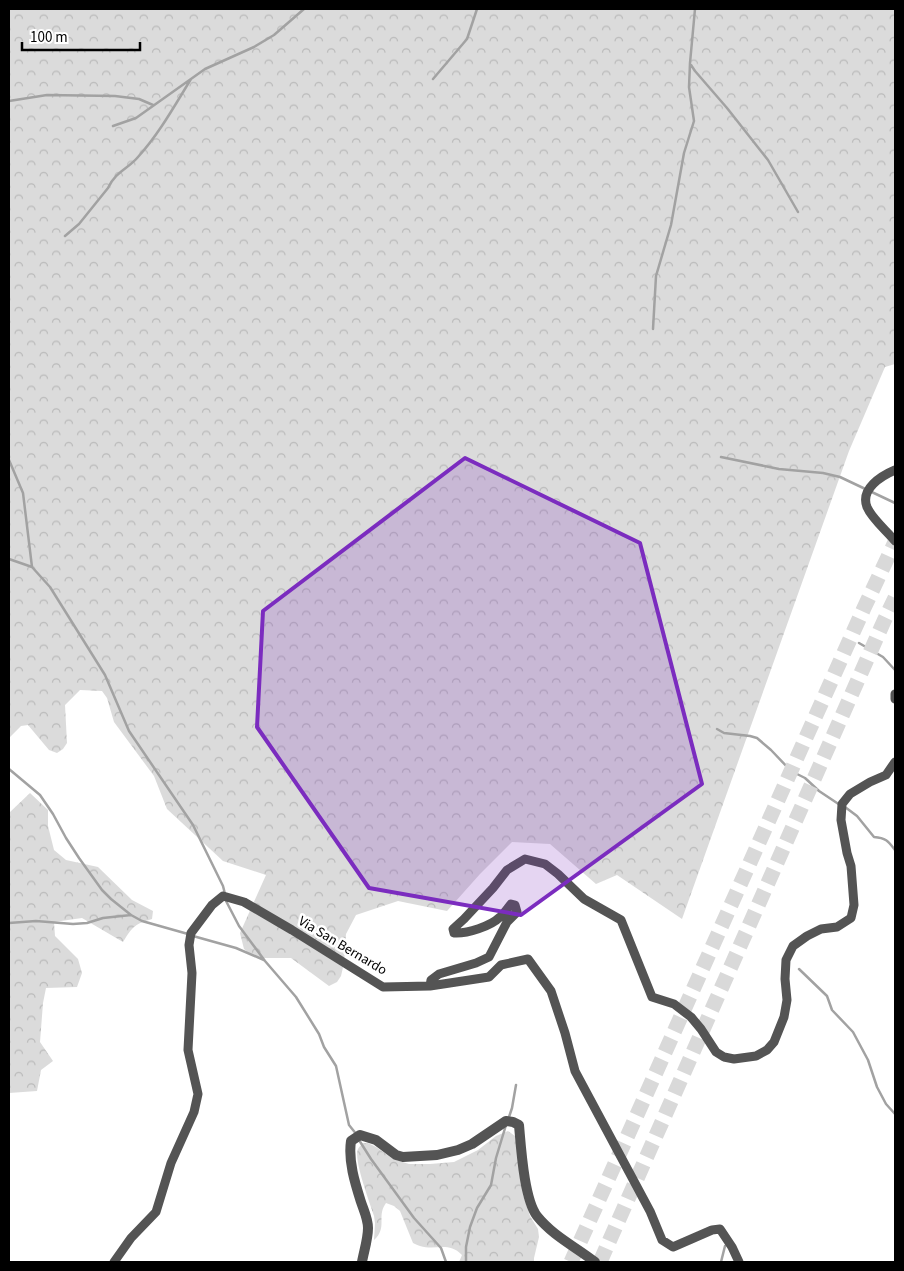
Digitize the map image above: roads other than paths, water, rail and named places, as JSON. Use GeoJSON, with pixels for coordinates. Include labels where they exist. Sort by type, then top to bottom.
{"type":"FeatureCollection","features":[{"type":"Feature","properties":{"kind":"street"},"geometry":{"type":"LineString","coordinates":[[895,470],[875,481],[867,494],[867,506],[895,541]]}},
{"type":"Feature","properties":{"kind":"street"},"geometry":{"type":"LineString","coordinates":[[895,694],[895,700]]}},
{"type":"Feature","properties":{"kind":"street"},"geometry":{"type":"LineString","coordinates":[[430,986],[431,980],[439,974],[489,957],[507,922],[517,912],[515,905],[511,904],[500,918],[485,926],[465,933],[454,933],[453,929],[493,888],[507,870],[526,859],[545,864],[584,899],[621,920],[652,997],[674,1004],[690,1016],[702,1030],[716,1052],[724,1057],[734,1059],[756,1056],[767,1050],[774,1042],[784,1017],[787,1000],[786,960],[793,946],[806,936],[821,929],[837,927],[851,918],[854,905],[851,866],[841,820],[842,804],[850,794],[886,775],[895,762]]}},
{"type":"Feature","properties":{"kind":"street","name":"Via San Bernardo"},"geometry":{"type":"LineString","coordinates":[[114,1262],[131,1238],[156,1212],[170,1163],[194,1112],[198,1094],[188,1050],[192,974],[189,945],[191,933],[212,905],[226,897],[244,902],[383,987],[430,986],[488,977],[501,965],[528,960],[551,991],[566,1033],[575,1071],[650,1212],[662,1240],[673,1248],[712,1230],[720,1229],[739,1262]]}},
{"type":"Feature","properties":{"kind":"street"},"geometry":{"type":"LineString","coordinates":[[362,1262],[368,1228],[352,1167],[351,1142],[357,1137],[376,1140],[396,1155],[403,1157],[437,1155],[458,1150],[472,1144],[506,1121],[519,1125],[528,1195],[536,1215],[559,1237],[595,1262]]}},
{"type":"Feature","properties":{"kind":"waterway"},"geometry":{"type":"LineString","coordinates":[[113,126],[136,118],[205,69],[254,47],[274,35],[304,9]]}},
{"type":"Feature","properties":{"kind":"waterway"},"geometry":{"type":"LineString","coordinates":[[433,79],[467,39],[477,9]]}},
{"type":"Feature","properties":{"kind":"waterway"},"geometry":{"type":"LineString","coordinates":[[653,329],[656,276],[671,225],[684,153],[694,121],[689,87],[695,9]]}},
{"type":"Feature","properties":{"kind":"waterway"},"geometry":{"type":"LineString","coordinates":[[691,65],[768,160],[798,212]]}},
{"type":"Feature","properties":{"kind":"waterway"},"geometry":{"type":"LineString","coordinates":[[65,236],[79,224],[118,174],[146,148],[191,79]]}},
{"type":"Feature","properties":{"kind":"waterway"},"geometry":{"type":"LineString","coordinates":[[9,101],[47,95],[115,96],[139,99],[153,105]]}},
{"type":"Feature","properties":{"kind":"waterway"},"geometry":{"type":"LineString","coordinates":[[721,457],[779,469],[823,473],[840,477],[895,503]]}},
{"type":"Feature","properties":{"kind":"waterway"},"geometry":{"type":"LineString","coordinates":[[9,460],[23,493],[32,567]]}},
{"type":"Feature","properties":{"kind":"waterway"},"geometry":{"type":"LineString","coordinates":[[9,559],[32,567],[50,587],[105,675],[129,731],[193,825],[223,886],[225,894]]}},
{"type":"Feature","properties":{"kind":"waterway"},"geometry":{"type":"LineString","coordinates":[[859,643],[883,657],[895,670]]}},
{"type":"Feature","properties":{"kind":"waterway"},"geometry":{"type":"LineString","coordinates":[[717,729],[724,733],[757,738],[791,771],[805,778],[819,791],[840,805]]}},
{"type":"Feature","properties":{"kind":"waterway"},"geometry":{"type":"LineString","coordinates":[[9,769],[40,795],[79,858],[102,890],[111,899],[142,921],[188,934]]}},
{"type":"Feature","properties":{"kind":"waterway"},"geometry":{"type":"LineString","coordinates":[[845,807],[857,816],[874,837],[886,840],[895,850]]}},
{"type":"Feature","properties":{"kind":"waterway"},"geometry":{"type":"LineString","coordinates":[[225,899],[239,926],[265,961],[296,997],[319,1034],[324,1047],[336,1066],[349,1125],[357,1135]]}},
{"type":"Feature","properties":{"kind":"waterway"},"geometry":{"type":"LineString","coordinates":[[9,923],[36,921],[73,924],[131,915]]}},
{"type":"Feature","properties":{"kind":"waterway"},"geometry":{"type":"LineString","coordinates":[[193,936],[236,948],[264,960]]}},
{"type":"Feature","properties":{"kind":"waterway"},"geometry":{"type":"LineString","coordinates":[[799,969],[827,996],[832,1010],[853,1032],[868,1060],[877,1087],[886,1104],[895,1114]]}},
{"type":"Feature","properties":{"kind":"waterway"},"geometry":{"type":"LineString","coordinates":[[508,1120],[516,1085]]}},
{"type":"Feature","properties":{"kind":"waterway"},"geometry":{"type":"LineString","coordinates":[[466,1262],[466,1247],[470,1227],[477,1208],[491,1185],[496,1158],[506,1125]]}},
{"type":"Feature","properties":{"kind":"waterway"},"geometry":{"type":"LineString","coordinates":[[359,1140],[414,1218],[441,1248],[446,1262]]}},
{"type":"Feature","properties":{"kind":"waterway"},"geometry":{"type":"LineString","coordinates":[[721,1262],[725,1246]]}},
{"type":"Feature","properties":{"kind":"tunnel"},"geometry":{"type":"LineString","coordinates":[[571,1262],[895,542]]}},
{"type":"Feature","properties":{"kind":"tunnel"},"geometry":{"type":"LineString","coordinates":[[600,1262],[895,598]]}}]}
